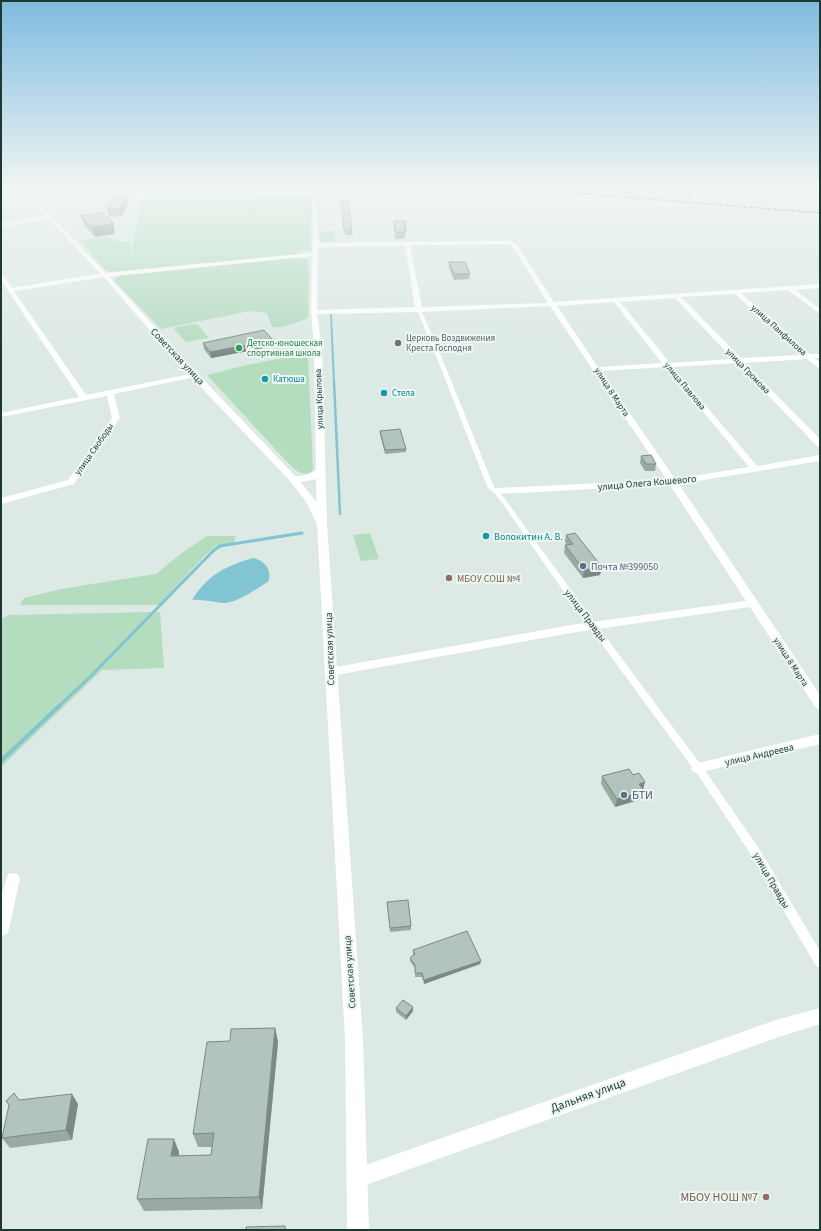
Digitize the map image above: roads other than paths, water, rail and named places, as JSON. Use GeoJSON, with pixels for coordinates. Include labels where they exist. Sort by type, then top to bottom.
{"type":"FeatureCollection","features":[{"type":"Feature","properties":{"kind":"main road","name":"Советская улица"},"geometry":{"type":"LineString","coordinates":[[73,242],[294,480],[311,501],[322,524],[354,1040],[358,1230]]}},
{"type":"Feature","properties":{"kind":"street","name":"улица Правды"},"geometry":{"type":"LineString","coordinates":[[407,243],[419,310],[436,346],[454,397],[491,488],[496,491],[698,768],[754,850],[820,962]]}},
{"type":"Feature","properties":{"kind":"street","name":"улица 8 Марта"},"geometry":{"type":"LineString","coordinates":[[315,244],[511,243],[514,245],[552,305],[673,482],[820,706]]}},
{"type":"Feature","properties":{"kind":"street","name":"улица Крылова"},"geometry":{"type":"LineString","coordinates":[[315,244],[314,312],[318,348],[322,524]]}},
{"type":"Feature","properties":{"kind":"street"},"geometry":{"type":"LineString","coordinates":[[1,288],[10,289],[105,276],[315,254]]}},
{"type":"Feature","properties":{"kind":"street"},"geometry":{"type":"LineString","coordinates":[[1,276],[84,397]]}},
{"type":"Feature","properties":{"kind":"street"},"geometry":{"type":"LineString","coordinates":[[314,312],[552,305],[820,286]]}},
{"type":"Feature","properties":{"kind":"street"},"geometry":{"type":"LineString","coordinates":[[789,288],[820,312]]}},
{"type":"Feature","properties":{"kind":"street","name":"улица Панфилова"},"geometry":{"type":"LineString","coordinates":[[737,293],[820,367]]}},
{"type":"Feature","properties":{"kind":"street","name":"улица Громова"},"geometry":{"type":"LineString","coordinates":[[677,297],[820,444]]}},
{"type":"Feature","properties":{"kind":"street","name":"улица Павлова"},"geometry":{"type":"LineString","coordinates":[[616,301],[755,469]]}},
{"type":"Feature","properties":{"kind":"street"},"geometry":{"type":"LineString","coordinates":[[596,369],[820,356]]}},
{"type":"Feature","properties":{"kind":"street"},"geometry":{"type":"LineString","coordinates":[[1,416],[84,397],[195,375]]}},
{"type":"Feature","properties":{"kind":"street","name":"улица Свободы"},"geometry":{"type":"LineString","coordinates":[[1,501],[70,482],[116,418],[110,393]]}},
{"type":"Feature","properties":{"kind":"street","name":"улица Олега Кошевого"},"geometry":{"type":"LineString","coordinates":[[496,491],[673,482],[820,458]]}},
{"type":"Feature","properties":{"kind":"street"},"geometry":{"type":"LineString","coordinates":[[294,480],[310,479],[321,471]]}},
{"type":"Feature","properties":{"kind":"street"},"geometry":{"type":"LineString","coordinates":[[330,672],[594,626],[753,603]]}},
{"type":"Feature","properties":{"kind":"street","name":"улица Андреева"},"geometry":{"type":"LineString","coordinates":[[698,768],[820,739]]}},
{"type":"Feature","properties":{"kind":"street"},"geometry":{"type":"LineString","coordinates":[[1,929],[14,879]]}},
{"type":"Feature","properties":{"kind":"street","name":"Дальняя улица"},"geometry":{"type":"LineString","coordinates":[[357,1178],[776,1029],[820,1016]]}},
{"type":"Feature","properties":{"kind":"water"},"geometry":{"type":"Polygon","coordinates":[[[253,558],[261,561],[266,566],[269,573],[268,582],[235,601],[223,603],[192,600],[204,584],[218,573],[234,564],[253,558]]]}},
{"type":"Feature","properties":{"kind":"waterway"},"geometry":{"type":"LineString","coordinates":[[331,314],[334,383]]}},
{"type":"Feature","properties":{"kind":"waterway"},"geometry":{"type":"LineString","coordinates":[[334,382],[340,514]]}},
{"type":"Feature","properties":{"kind":"waterway"},"geometry":{"type":"LineString","coordinates":[[59,706],[92,675],[213,551],[220,546],[302,533]]}},
{"type":"Feature","properties":{"kind":"waterway"},"geometry":{"type":"LineString","coordinates":[[1,761],[60,705]]}},
{"type":"Feature","properties":{"kind":"place","name":"Церковь Воздвижения Креста Господня"},"geometry":{"type":"Point","coordinates":[398,343]}},
{"type":"Feature","properties":{"kind":"place","name":"Детско-юношеская спортивная школа"},"geometry":{"type":"Point","coordinates":[239,348]}},
{"type":"Feature","properties":{"kind":"place","name":"Катюша"},"geometry":{"type":"Point","coordinates":[265,379]}},
{"type":"Feature","properties":{"kind":"place","name":"Стела"},"geometry":{"type":"Point","coordinates":[384,393]}},
{"type":"Feature","properties":{"kind":"place","name":"Волокитин А. В."},"geometry":{"type":"Point","coordinates":[486,536]}},
{"type":"Feature","properties":{"kind":"place","name":"Почта №399050"},"geometry":{"type":"Point","coordinates":[583,566]}},
{"type":"Feature","properties":{"kind":"place","name":"МБОУ СОШ №4"},"geometry":{"type":"Point","coordinates":[449,578]}},
{"type":"Feature","properties":{"kind":"place","name":"БТИ"},"geometry":{"type":"Point","coordinates":[624,795]}},
{"type":"Feature","properties":{"kind":"place","name":"МБОУ НОШ №7"},"geometry":{"type":"Point","coordinates":[766,1197]}}]}
